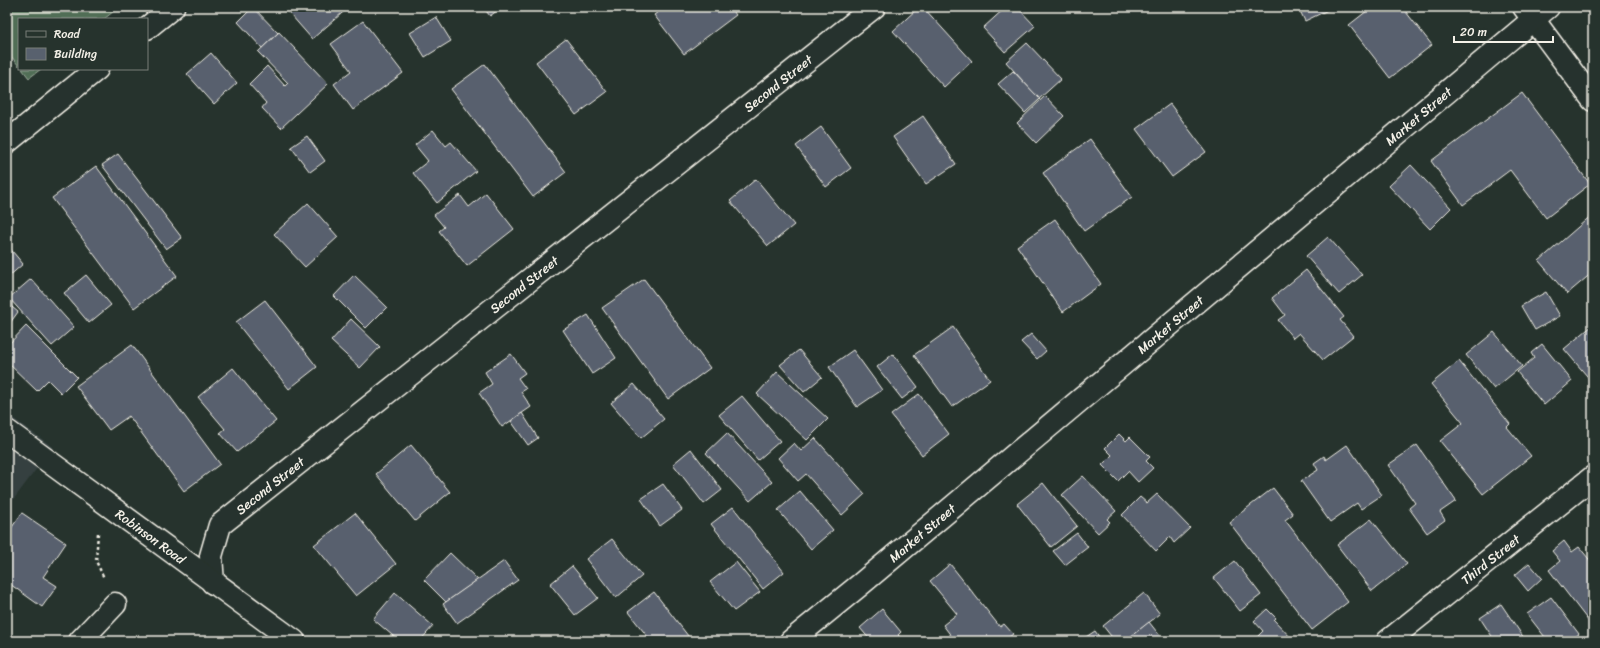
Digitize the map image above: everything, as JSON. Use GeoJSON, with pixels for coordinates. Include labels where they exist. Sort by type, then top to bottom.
{"type":"FeatureCollection","features":[{"type":"Feature","properties":{"kind":"street"},"geometry":{"type":"LineString","coordinates":[[148,27],[173,7]]}},
{"type":"Feature","properties":{"kind":"street","name":"Second Street"},"geometry":{"type":"LineString","coordinates":[[213,583],[211,556],[220,525],[874,7]]}},
{"type":"Feature","properties":{"kind":"street"},"geometry":{"type":"LineString","coordinates":[[1535,11],[1593,100]]}},
{"type":"Feature","properties":{"kind":"street","name":"Market Street"},"geometry":{"type":"LineString","coordinates":[[791,641],[880,568],[1535,11]]}},
{"type":"Feature","properties":{"kind":"street"},"geometry":{"type":"LineString","coordinates":[[7,142],[96,70]]}},
{"type":"Feature","properties":{"kind":"street","name":"Robinson Road"},"geometry":{"type":"LineString","coordinates":[[7,431],[294,641]]}},
{"type":"Feature","properties":{"kind":"street","name":"Third Street"},"geometry":{"type":"LineString","coordinates":[[1388,641],[1593,477]]}},
{"type":"Feature","properties":{"kind":"street"},"geometry":{"type":"LineString","coordinates":[[80,641],[115,604]]}},
{"type":"Feature","properties":{"kind":"path"},"geometry":{"type":"LineString","coordinates":[[101,500],[96,561],[115,604]]}},
{"type":"Feature","properties":{"kind":"shaded area"},"geometry":{"type":"Polygon","coordinates":[[[7,414],[53,447],[7,508],[7,414]]]}},
{"type":"Feature","properties":{"kind":"green space"},"geometry":{"type":"Polygon","coordinates":[[[7,7],[119,7],[105,18],[18,18],[18,65],[7,51],[7,7]]]}},
{"type":"Feature","properties":{"kind":"green space"},"geometry":{"type":"Polygon","coordinates":[[[23,70],[40,70],[29,78],[23,70]]]}},
{"type":"Feature","properties":{"kind":"building"},"geometry":{"type":"Polygon","coordinates":[[[253,7],[278,33],[262,48],[238,22],[253,7]]]}},
{"type":"Feature","properties":{"kind":"building"},"geometry":{"type":"Polygon","coordinates":[[[284,7],[349,7],[312,39],[284,7]]]}},
{"type":"Feature","properties":{"kind":"building"},"geometry":{"type":"Polygon","coordinates":[[[483,7],[502,7],[490,16],[483,7]]]}},
{"type":"Feature","properties":{"kind":"building"},"geometry":{"type":"Polygon","coordinates":[[[665,7],[730,7],[736,15],[684,54],[654,15],[665,7]]]}},
{"type":"Feature","properties":{"kind":"building"},"geometry":{"type":"Polygon","coordinates":[[[919,7],[923,7],[972,61],[944,87],[893,31],[919,7]]]}},
{"type":"Feature","properties":{"kind":"building"},"geometry":{"type":"Polygon","coordinates":[[[1006,7],[1017,7],[1035,26],[1005,52],[983,28],[1006,7]]]}},
{"type":"Feature","properties":{"kind":"building"},"geometry":{"type":"Polygon","coordinates":[[[1298,7],[1334,7],[1305,21],[1298,7]]]}},
{"type":"Feature","properties":{"kind":"building"},"geometry":{"type":"Polygon","coordinates":[[[1372,7],[1402,7],[1432,45],[1390,78],[1349,25],[1372,7]]]}},
{"type":"Feature","properties":{"kind":"building"},"geometry":{"type":"Polygon","coordinates":[[[436,17],[451,41],[425,57],[410,33],[436,17]]]}},
{"type":"Feature","properties":{"kind":"building"},"geometry":{"type":"Polygon","coordinates":[[[363,21],[403,73],[353,110],[334,84],[351,71],[331,44],[363,21]]]}},
{"type":"Feature","properties":{"kind":"building"},"geometry":{"type":"Polygon","coordinates":[[[279,32],[328,84],[281,128],[262,108],[266,103],[249,84],[267,66],[285,86],[288,83],[258,52],[279,32]]]}},
{"type":"Feature","properties":{"kind":"building"},"geometry":{"type":"Polygon","coordinates":[[[566,39],[607,92],[576,115],[536,62],[566,39]]]}},
{"type":"Feature","properties":{"kind":"building"},"geometry":{"type":"Polygon","coordinates":[[[1027,43],[1061,79],[1039,99],[1006,62],[1027,43]]]}},
{"type":"Feature","properties":{"kind":"building"},"geometry":{"type":"Polygon","coordinates":[[[211,53],[237,83],[214,104],[187,74],[211,53]]]}},
{"type":"Feature","properties":{"kind":"building"},"geometry":{"type":"Polygon","coordinates":[[[485,64],[566,172],[533,197],[451,89],[485,64]]]}},
{"type":"Feature","properties":{"kind":"building"},"geometry":{"type":"Polygon","coordinates":[[[1013,71],[1040,99],[1025,113],[998,84],[1013,71]]]}},
{"type":"Feature","properties":{"kind":"building"},"geometry":{"type":"Polygon","coordinates":[[[1522,93],[1590,184],[1546,218],[1510,170],[1463,205],[1431,161],[1522,93]]]}},
{"type":"Feature","properties":{"kind":"building"},"geometry":{"type":"Polygon","coordinates":[[[1045,96],[1064,116],[1036,143],[1017,123],[1045,96]]]}},
{"type":"Feature","properties":{"kind":"building"},"geometry":{"type":"Polygon","coordinates":[[[1170,104],[1206,152],[1172,177],[1136,129],[1170,104]]]}},
{"type":"Feature","properties":{"kind":"building"},"geometry":{"type":"Polygon","coordinates":[[[923,116],[956,164],[926,184],[893,137],[923,116]]]}},
{"type":"Feature","properties":{"kind":"building"},"geometry":{"type":"Polygon","coordinates":[[[821,127],[851,168],[826,187],[796,146],[821,127]]]}},
{"type":"Feature","properties":{"kind":"building"},"geometry":{"type":"Polygon","coordinates":[[[433,130],[446,146],[451,142],[476,171],[437,203],[413,173],[428,161],[415,145],[433,130]]]}},
{"type":"Feature","properties":{"kind":"building"},"geometry":{"type":"Polygon","coordinates":[[[307,136],[325,161],[310,172],[291,147],[307,136]]]}},
{"type":"Feature","properties":{"kind":"building"},"geometry":{"type":"Polygon","coordinates":[[[1090,139],[1132,197],[1084,231],[1043,173],[1090,139]]]}},
{"type":"Feature","properties":{"kind":"building"},"geometry":{"type":"Polygon","coordinates":[[[118,154],[182,238],[166,249],[102,165],[118,154]]]}},
{"type":"Feature","properties":{"kind":"building"},"geometry":{"type":"Polygon","coordinates":[[[1411,165],[1451,208],[1430,229],[1389,186],[1411,165]]]}},
{"type":"Feature","properties":{"kind":"building"},"geometry":{"type":"Polygon","coordinates":[[[96,166],[177,276],[134,308],[52,198],[96,166]]]}},
{"type":"Feature","properties":{"kind":"building"},"geometry":{"type":"Polygon","coordinates":[[[756,179],[794,225],[768,246],[730,201],[756,179]]]}},
{"type":"Feature","properties":{"kind":"building"},"geometry":{"type":"Polygon","coordinates":[[[486,193],[514,229],[467,266],[439,231],[444,227],[434,215],[460,195],[469,207],[486,193]]]}},
{"type":"Feature","properties":{"kind":"building"},"geometry":{"type":"Polygon","coordinates":[[[308,203],[338,237],[305,267],[274,234],[308,203]]]}},
{"type":"Feature","properties":{"kind":"building"},"geometry":{"type":"Polygon","coordinates":[[[1593,214],[1593,272],[1567,294],[1539,261],[1593,214]]]}},
{"type":"Feature","properties":{"kind":"building"},"geometry":{"type":"Polygon","coordinates":[[[1055,219],[1101,284],[1063,312],[1017,246],[1055,219]]]}},
{"type":"Feature","properties":{"kind":"building"},"geometry":{"type":"Polygon","coordinates":[[[1328,237],[1362,275],[1339,294],[1306,256],[1328,237]]]}},
{"type":"Feature","properties":{"kind":"building"},"geometry":{"type":"Polygon","coordinates":[[[7,245],[23,264],[7,278],[7,245]]]}},
{"type":"Feature","properties":{"kind":"building"},"geometry":{"type":"Polygon","coordinates":[[[1306,270],[1344,317],[1340,320],[1353,336],[1323,360],[1299,333],[1293,338],[1278,320],[1285,315],[1272,298],[1306,270]]]}},
{"type":"Feature","properties":{"kind":"building"},"geometry":{"type":"Polygon","coordinates":[[[86,275],[111,305],[89,323],[64,293],[86,275]]]}},
{"type":"Feature","properties":{"kind":"building"},"geometry":{"type":"Polygon","coordinates":[[[354,275],[387,307],[366,328],[334,296],[354,275]]]}},
{"type":"Feature","properties":{"kind":"building"},"geometry":{"type":"Polygon","coordinates":[[[31,279],[74,327],[52,346],[9,298],[31,279]]]}},
{"type":"Feature","properties":{"kind":"building"},"geometry":{"type":"Polygon","coordinates":[[[644,279],[710,368],[668,399],[602,308],[644,279]]]}},
{"type":"Feature","properties":{"kind":"building"},"geometry":{"type":"Polygon","coordinates":[[[1546,292],[1560,316],[1535,330],[1521,306],[1546,292]]]}},
{"type":"Feature","properties":{"kind":"building"},"geometry":{"type":"Polygon","coordinates":[[[265,300],[317,367],[289,389],[236,322],[265,300]]]}},
{"type":"Feature","properties":{"kind":"building"},"geometry":{"type":"Polygon","coordinates":[[[7,303],[18,312],[7,327],[7,303]]]}},
{"type":"Feature","properties":{"kind":"building"},"geometry":{"type":"Polygon","coordinates":[[[588,315],[616,358],[592,374],[563,330],[588,315]]]}},
{"type":"Feature","properties":{"kind":"building"},"geometry":{"type":"Polygon","coordinates":[[[351,319],[380,347],[360,368],[331,341],[351,319]]]}},
{"type":"Feature","properties":{"kind":"building"},"geometry":{"type":"Polygon","coordinates":[[[1593,325],[1593,383],[1564,349],[1593,325]]]}},
{"type":"Feature","properties":{"kind":"building"},"geometry":{"type":"Polygon","coordinates":[[[26,326],[77,377],[61,393],[48,380],[37,391],[7,362],[7,346],[26,326]]]}},
{"type":"Feature","properties":{"kind":"building"},"geometry":{"type":"Polygon","coordinates":[[[953,327],[990,380],[952,407],[914,355],[953,327]]]}},
{"type":"Feature","properties":{"kind":"building"},"geometry":{"type":"Polygon","coordinates":[[[1494,332],[1522,366],[1494,389],[1466,355],[1494,332]]]}},
{"type":"Feature","properties":{"kind":"building"},"geometry":{"type":"Polygon","coordinates":[[[1031,334],[1046,351],[1037,359],[1021,342],[1031,334]]]}},
{"type":"Feature","properties":{"kind":"building"},"geometry":{"type":"Polygon","coordinates":[[[1542,344],[1572,381],[1544,405],[1517,372],[1534,358],[1531,353],[1542,344]]]}},
{"type":"Feature","properties":{"kind":"building"},"geometry":{"type":"Polygon","coordinates":[[[132,345],[220,464],[184,491],[129,416],[109,430],[76,386],[132,345]]]}},
{"type":"Feature","properties":{"kind":"building"},"geometry":{"type":"Polygon","coordinates":[[[799,350],[822,377],[804,392],[780,365],[799,350]]]}},
{"type":"Feature","properties":{"kind":"building"},"geometry":{"type":"Polygon","coordinates":[[[853,350],[882,390],[857,407],[829,367],[853,350]]]}},
{"type":"Feature","properties":{"kind":"building"},"geometry":{"type":"Polygon","coordinates":[[[511,354],[525,373],[518,378],[526,389],[521,392],[531,407],[502,427],[479,393],[492,384],[485,372],[511,354]]]}},
{"type":"Feature","properties":{"kind":"building"},"geometry":{"type":"Polygon","coordinates":[[[893,354],[918,387],[902,399],[877,367],[893,354]]]}},
{"type":"Feature","properties":{"kind":"building"},"geometry":{"type":"Polygon","coordinates":[[[1459,361],[1510,424],[1507,427],[1531,456],[1483,494],[1440,441],[1463,423],[1431,384],[1459,361]]]}},
{"type":"Feature","properties":{"kind":"building"},"geometry":{"type":"Polygon","coordinates":[[[233,368],[276,421],[237,452],[220,433],[225,429],[198,397],[233,368]]]}},
{"type":"Feature","properties":{"kind":"building"},"geometry":{"type":"Polygon","coordinates":[[[777,372],[828,419],[807,440],[757,394],[777,372]]]}},
{"type":"Feature","properties":{"kind":"building"},"geometry":{"type":"Polygon","coordinates":[[[634,384],[664,419],[641,438],[611,403],[634,384]]]}},
{"type":"Feature","properties":{"kind":"building"},"geometry":{"type":"Polygon","coordinates":[[[919,394],[949,434],[922,455],[891,415],[919,394]]]}},
{"type":"Feature","properties":{"kind":"building"},"geometry":{"type":"Polygon","coordinates":[[[742,396],[780,441],[758,460],[719,415],[742,396]]]}},
{"type":"Feature","properties":{"kind":"building"},"geometry":{"type":"Polygon","coordinates":[[[522,413],[538,438],[528,445],[511,421],[522,413]]]}},
{"type":"Feature","properties":{"kind":"building"},"geometry":{"type":"Polygon","coordinates":[[[727,433],[772,482],[750,501],[706,453],[727,433]]]}},
{"type":"Feature","properties":{"kind":"building"},"geometry":{"type":"Polygon","coordinates":[[[1119,434],[1126,441],[1130,437],[1150,457],[1146,461],[1153,468],[1138,482],[1128,471],[1118,481],[1102,465],[1112,455],[1105,448],[1119,434]]]}},
{"type":"Feature","properties":{"kind":"building"},"geometry":{"type":"Polygon","coordinates":[[[815,438],[865,494],[842,515],[806,474],[798,481],[778,458],[794,443],[801,451],[815,438]]]}},
{"type":"Feature","properties":{"kind":"building"},"geometry":{"type":"Polygon","coordinates":[[[411,445],[450,492],[415,521],[376,474],[411,445]]]}},
{"type":"Feature","properties":{"kind":"building"},"geometry":{"type":"Polygon","coordinates":[[[1347,445],[1382,495],[1361,509],[1357,503],[1330,522],[1301,481],[1318,470],[1314,463],[1324,456],[1326,460],[1347,445]]]}},
{"type":"Feature","properties":{"kind":"building"},"geometry":{"type":"Polygon","coordinates":[[[1417,445],[1456,501],[1440,512],[1445,520],[1427,533],[1409,508],[1415,503],[1388,465],[1417,445]]]}},
{"type":"Feature","properties":{"kind":"building"},"geometry":{"type":"Polygon","coordinates":[[[691,449],[722,490],[704,504],[673,464],[691,449]]]}},
{"type":"Feature","properties":{"kind":"building"},"geometry":{"type":"Polygon","coordinates":[[[1083,476],[1116,511],[1107,519],[1110,522],[1098,533],[1062,495],[1083,476]]]}},
{"type":"Feature","properties":{"kind":"building"},"geometry":{"type":"Polygon","coordinates":[[[1043,483],[1077,526],[1051,547],[1017,504],[1043,483]]]}},
{"type":"Feature","properties":{"kind":"building"},"geometry":{"type":"Polygon","coordinates":[[[663,484],[682,510],[660,526],[641,499],[663,484]]]}},
{"type":"Feature","properties":{"kind":"building"},"geometry":{"type":"Polygon","coordinates":[[[1273,488],[1293,514],[1285,520],[1348,602],[1312,630],[1229,522],[1273,488]]]}},
{"type":"Feature","properties":{"kind":"building"},"geometry":{"type":"Polygon","coordinates":[[[800,491],[833,530],[811,549],[778,510],[800,491]]]}},
{"type":"Feature","properties":{"kind":"building"},"geometry":{"type":"Polygon","coordinates":[[[1157,494],[1190,528],[1174,543],[1170,537],[1156,551],[1122,515],[1140,497],[1147,503],[1157,494]]]}},
{"type":"Feature","properties":{"kind":"building"},"geometry":{"type":"Polygon","coordinates":[[[733,507],[784,572],[763,589],[711,524],[733,507]]]}},
{"type":"Feature","properties":{"kind":"building"},"geometry":{"type":"Polygon","coordinates":[[[22,513],[66,543],[43,577],[57,586],[42,607],[7,582],[7,534],[22,513]]]}},
{"type":"Feature","properties":{"kind":"building"},"geometry":{"type":"Polygon","coordinates":[[[355,513],[396,564],[356,596],[314,545],[355,513]]]}},
{"type":"Feature","properties":{"kind":"building"},"geometry":{"type":"Polygon","coordinates":[[[1371,519],[1407,564],[1372,591],[1337,545],[1371,519]]]}},
{"type":"Feature","properties":{"kind":"building"},"geometry":{"type":"Polygon","coordinates":[[[1077,533],[1088,547],[1065,565],[1053,551],[1077,533]]]}},
{"type":"Feature","properties":{"kind":"building"},"geometry":{"type":"Polygon","coordinates":[[[612,539],[642,576],[616,598],[586,559],[612,539]]]}},
{"type":"Feature","properties":{"kind":"building"},"geometry":{"type":"Polygon","coordinates":[[[1564,541],[1572,552],[1579,547],[1593,564],[1593,627],[1549,570],[1560,561],[1552,551],[1564,541]]]}},
{"type":"Feature","properties":{"kind":"building"},"geometry":{"type":"Polygon","coordinates":[[[450,553],[478,580],[446,602],[424,580],[450,553]]]}},
{"type":"Feature","properties":{"kind":"building"},"geometry":{"type":"Polygon","coordinates":[[[504,561],[518,580],[457,623],[443,604],[504,561]]]}},
{"type":"Feature","properties":{"kind":"building"},"geometry":{"type":"Polygon","coordinates":[[[1235,561],[1261,595],[1240,611],[1214,578],[1235,561]]]}},
{"type":"Feature","properties":{"kind":"building"},"geometry":{"type":"Polygon","coordinates":[[[736,562],[760,592],[734,611],[710,582],[736,562]]]}},
{"type":"Feature","properties":{"kind":"building"},"geometry":{"type":"Polygon","coordinates":[[[1529,563],[1542,578],[1528,591],[1515,575],[1529,563]]]}},
{"type":"Feature","properties":{"kind":"building"},"geometry":{"type":"Polygon","coordinates":[[[950,564],[1000,627],[1004,624],[1013,634],[1008,638],[1011,641],[955,641],[943,625],[957,614],[930,581],[950,564]]]}},
{"type":"Feature","properties":{"kind":"building"},"geometry":{"type":"Polygon","coordinates":[[[572,566],[598,598],[575,615],[550,584],[572,566]]]}},
{"type":"Feature","properties":{"kind":"building"},"geometry":{"type":"Polygon","coordinates":[[[654,592],[692,641],[651,641],[628,612],[654,592]]]}},
{"type":"Feature","properties":{"kind":"building"},"geometry":{"type":"Polygon","coordinates":[[[395,593],[433,626],[420,641],[399,641],[373,619],[395,593]]]}},
{"type":"Feature","properties":{"kind":"building"},"geometry":{"type":"Polygon","coordinates":[[[1144,593],[1160,614],[1125,641],[1115,641],[1103,626],[1144,593]]]}},
{"type":"Feature","properties":{"kind":"building"},"geometry":{"type":"Polygon","coordinates":[[[1551,597],[1579,634],[1570,641],[1548,641],[1527,614],[1551,597]]]}},
{"type":"Feature","properties":{"kind":"building"},"geometry":{"type":"Polygon","coordinates":[[[1501,604],[1526,641],[1495,641],[1480,618],[1501,604]]]}},
{"type":"Feature","properties":{"kind":"building"},"geometry":{"type":"Polygon","coordinates":[[[882,609],[901,632],[898,635],[904,641],[871,641],[860,628],[882,609]]]}},
{"type":"Feature","properties":{"kind":"building"},"geometry":{"type":"Polygon","coordinates":[[[1267,609],[1276,618],[1274,620],[1294,641],[1253,641],[1263,631],[1254,621],[1267,609]]]}},
{"type":"Feature","properties":{"kind":"building"},"geometry":{"type":"Polygon","coordinates":[[[1149,622],[1164,641],[1125,641],[1149,622]]]}},
{"type":"Feature","properties":{"kind":"building"},"geometry":{"type":"Polygon","coordinates":[[[1095,631],[1102,641],[1080,641],[1095,631]]]}}]}
